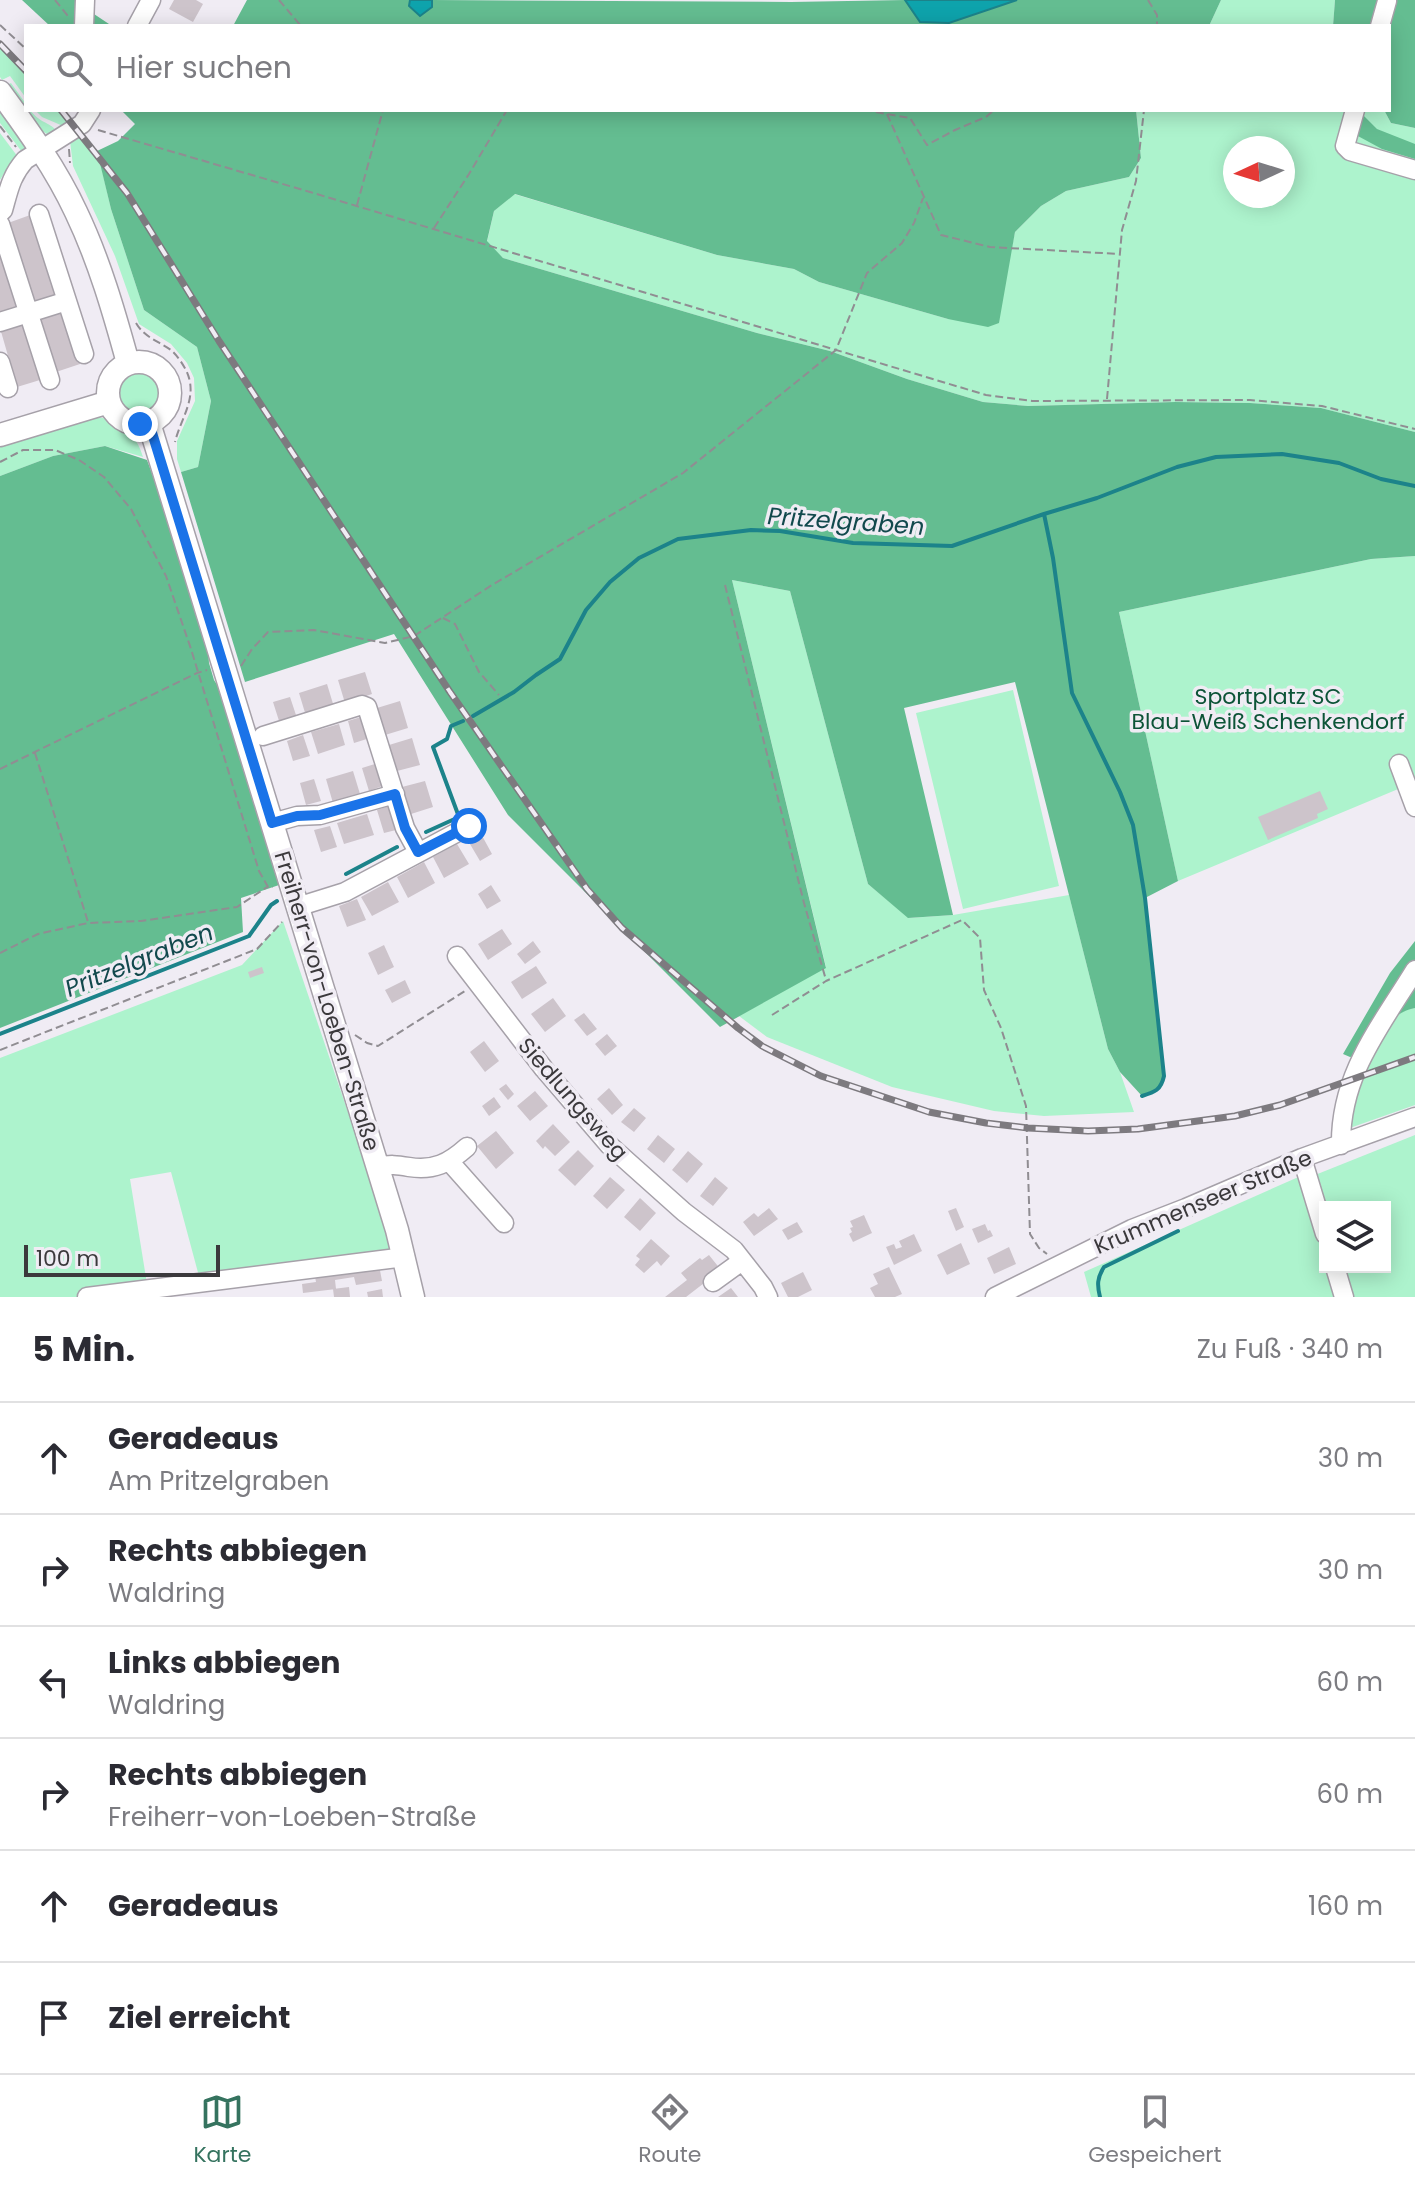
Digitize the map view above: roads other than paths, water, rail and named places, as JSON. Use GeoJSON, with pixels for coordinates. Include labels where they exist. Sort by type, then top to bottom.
{"type":"FeatureCollection","features":[{"type":"Feature","properties":{"kind":"main road"},"geometry":{"type":"LineString","coordinates":[[0,92],[33,155],[75,209],[104,282],[128,363]]}},
{"type":"Feature","properties":{"kind":"main road"},"geometry":{"type":"LineString","coordinates":[[138,361],[157,367],[169,382],[169,402],[165,411],[149,423],[130,423],[114,411],[109,402],[109,383],[128,363],[138,361]]}},
{"type":"Feature","properties":{"kind":"main road"},"geometry":{"type":"LineString","coordinates":[[0,435],[109,402]]}},
{"type":"Feature","properties":{"kind":"main road","name":"Freiherr-von-Loeben-Straße"},"geometry":{"type":"LineString","coordinates":[[149,423],[231,668],[236,706],[272,823],[285,893],[378,1167],[405,1257],[413,1297]]}},
{"type":"Feature","properties":{"kind":"street"},"geometry":{"type":"LineString","coordinates":[[77,22],[85,0]]}},
{"type":"Feature","properties":{"kind":"street"},"geometry":{"type":"LineString","coordinates":[[138,24],[151,0]]}},
{"type":"Feature","properties":{"kind":"street"},"geometry":{"type":"LineString","coordinates":[[1381,24],[1387,1]]}},
{"type":"Feature","properties":{"kind":"street"},"geometry":{"type":"LineString","coordinates":[[0,213],[12,175],[33,155],[82,124],[90,112]]}},
{"type":"Feature","properties":{"kind":"street"},"geometry":{"type":"LineString","coordinates":[[1354,112],[1345,146],[1350,151],[1415,170]]}},
{"type":"Feature","properties":{"kind":"street"},"geometry":{"type":"LineString","coordinates":[[39,214],[84,354]]}},
{"type":"Feature","properties":{"kind":"street"},"geometry":{"type":"LineString","coordinates":[[0,224],[50,380]]}},
{"type":"Feature","properties":{"kind":"street"},"geometry":{"type":"LineString","coordinates":[[0,322],[67,301]]}},
{"type":"Feature","properties":{"kind":"street"},"geometry":{"type":"LineString","coordinates":[[0,362],[8,388]]}},
{"type":"Feature","properties":{"kind":"street"},"geometry":{"type":"LineString","coordinates":[[263,736],[362,705],[367,707],[405,828],[418,852]]}},
{"type":"Feature","properties":{"kind":"street"},"geometry":{"type":"LineString","coordinates":[[1399,764],[1415,807]]}},
{"type":"Feature","properties":{"kind":"street"},"geometry":{"type":"LineString","coordinates":[[272,823],[297,816],[320,815],[395,794]]}},
{"type":"Feature","properties":{"kind":"street"},"geometry":{"type":"LineString","coordinates":[[285,893],[345,892],[469,826]]}},
{"type":"Feature","properties":{"kind":"street","name":"Siedlungsweg"},"geometry":{"type":"LineString","coordinates":[[457,956],[544,1069],[609,1145],[684,1212],[734,1250],[768,1297]]}},
{"type":"Feature","properties":{"kind":"street"},"geometry":{"type":"LineString","coordinates":[[1341,1145],[1345,1100],[1365,1050],[1415,970]]}},
{"type":"Feature","properties":{"kind":"street","name":"Krummenseer Straße"},"geometry":{"type":"LineString","coordinates":[[995,1297],[1132,1229],[1302,1158],[1415,1117]]}},
{"type":"Feature","properties":{"kind":"street"},"geometry":{"type":"LineString","coordinates":[[378,1167],[392,1163],[427,1168],[443,1165],[467,1147]]}},
{"type":"Feature","properties":{"kind":"street"},"geometry":{"type":"LineString","coordinates":[[1302,1158],[1319,1214]]}},
{"type":"Feature","properties":{"kind":"street"},"geometry":{"type":"LineString","coordinates":[[449,1161],[504,1223]]}},
{"type":"Feature","properties":{"kind":"street"},"geometry":{"type":"LineString","coordinates":[[87,1297],[405,1257]]}},
{"type":"Feature","properties":{"kind":"street"},"geometry":{"type":"LineString","coordinates":[[713,1282],[742,1261]]}},
{"type":"Feature","properties":{"kind":"street"},"geometry":{"type":"LineString","coordinates":[[1337,1273],[1344,1297]]}},
{"type":"Feature","properties":{"kind":"water"},"geometry":{"type":"Polygon","coordinates":[[[410,0],[432,0],[432,7],[420,16],[409,6],[410,0]]]}},
{"type":"Feature","properties":{"kind":"water"},"geometry":{"type":"Polygon","coordinates":[[[905,0],[1017,0],[949,23],[920,22],[905,0]]]}},
{"type":"Feature","properties":{"kind":"waterway","name":"Pritzelgraben"},"geometry":{"type":"LineString","coordinates":[[473,716],[560,659],[586,610],[610,582],[639,558],[678,539],[751,530],[780,531],[853,543],[952,546],[1097,498],[1177,467],[1216,457],[1282,454],[1339,463],[1381,479],[1415,486]]}},
{"type":"Feature","properties":{"kind":"waterway"},"geometry":{"type":"LineString","coordinates":[[1044,514],[1072,693],[1133,825],[1145,898],[1164,1076],[1157,1090],[1142,1096]]}},
{"type":"Feature","properties":{"kind":"waterway","name":"Pritzelgraben"},"geometry":{"type":"LineString","coordinates":[[426,832],[459,817],[433,747],[447,739],[451,726],[463,721]]}},
{"type":"Feature","properties":{"kind":"waterway","name":"Pritzelgraben"},"geometry":{"type":"LineString","coordinates":[[346,874],[397,847]]}},
{"type":"Feature","properties":{"kind":"waterway","name":"Pritzelgraben"},"geometry":{"type":"LineString","coordinates":[[0,1034],[249,936],[277,901]]}},
{"type":"Feature","properties":{"kind":"waterway"},"geometry":{"type":"LineString","coordinates":[[1100,1297],[1098,1282],[1104,1267],[1178,1231]]}},
{"type":"Feature","properties":{"kind":"railway"},"geometry":{"type":"LineString","coordinates":[[0,44],[24,69]]}},
{"type":"Feature","properties":{"kind":"railway"},"geometry":{"type":"LineString","coordinates":[[63,112],[127,193],[219,341],[450,692],[587,889],[622,928],[762,1046],[821,1076],[929,1112],[986,1123],[1088,1131],[1138,1129],[1235,1116],[1280,1105],[1415,1057]]}},
{"type":"Feature","properties":{"kind":"park label","name":"Sportplatz SC Blau-Weiß Schenkendorf"},"geometry":{"type":"Point","coordinates":[1268,708]}}]}
